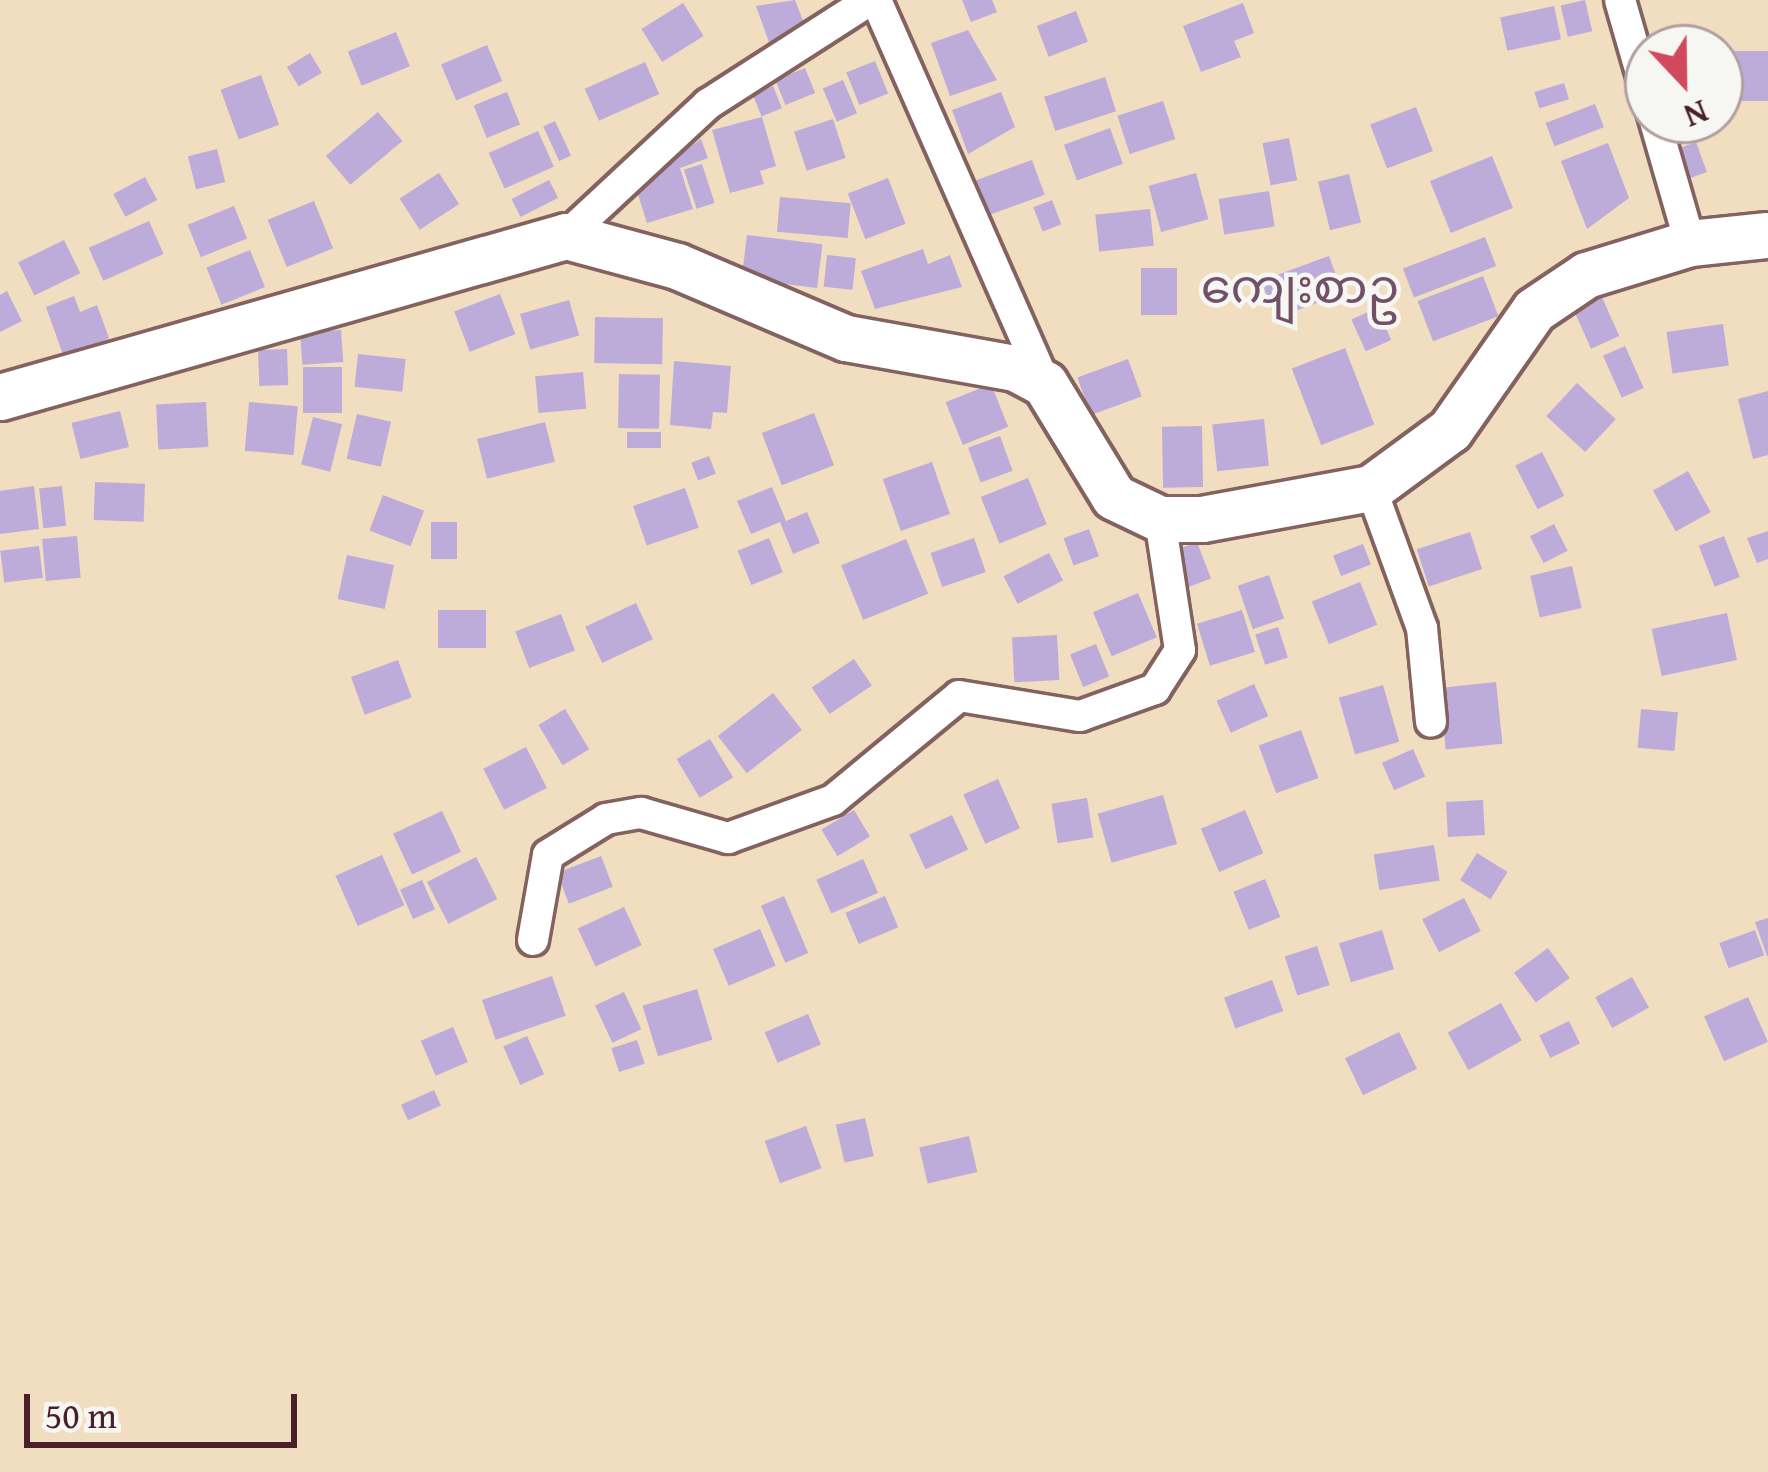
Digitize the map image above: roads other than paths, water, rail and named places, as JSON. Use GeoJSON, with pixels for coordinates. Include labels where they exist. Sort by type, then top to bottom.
{"type":"FeatureCollection","features":[{"type":"Feature","properties":{"kind":"street"},"geometry":{"type":"LineString","coordinates":[[0,398],[566,236],[708,104],[873,0],[1045,384],[1114,496],[1160,519],[1371,488],[1450,430],[1534,310],[1586,275],[1690,243],[1768,235]]}},
{"type":"Feature","properties":{"kind":"street"},"geometry":{"type":"LineString","coordinates":[[1619,0],[1690,243]]}},
{"type":"Feature","properties":{"kind":"street"},"geometry":{"type":"LineString","coordinates":[[566,236],[677,266],[846,338],[1000,364],[1045,384]]}},
{"type":"Feature","properties":{"kind":"street"},"geometry":{"type":"LineString","coordinates":[[1371,488],[1422,628],[1431,722]]}},
{"type":"Feature","properties":{"kind":"street"},"geometry":{"type":"LineString","coordinates":[[533,940],[548,855],[606,820],[641,813],[728,838],[833,800],[959,696],[1080,716],[1170,679],[1179,625],[1160,519]]}},
{"type":"Feature","properties":{"kind":"district","name":"ကျေးစာဥ"},"geometry":{"type":"Point","coordinates":[1300,286]}}]}
